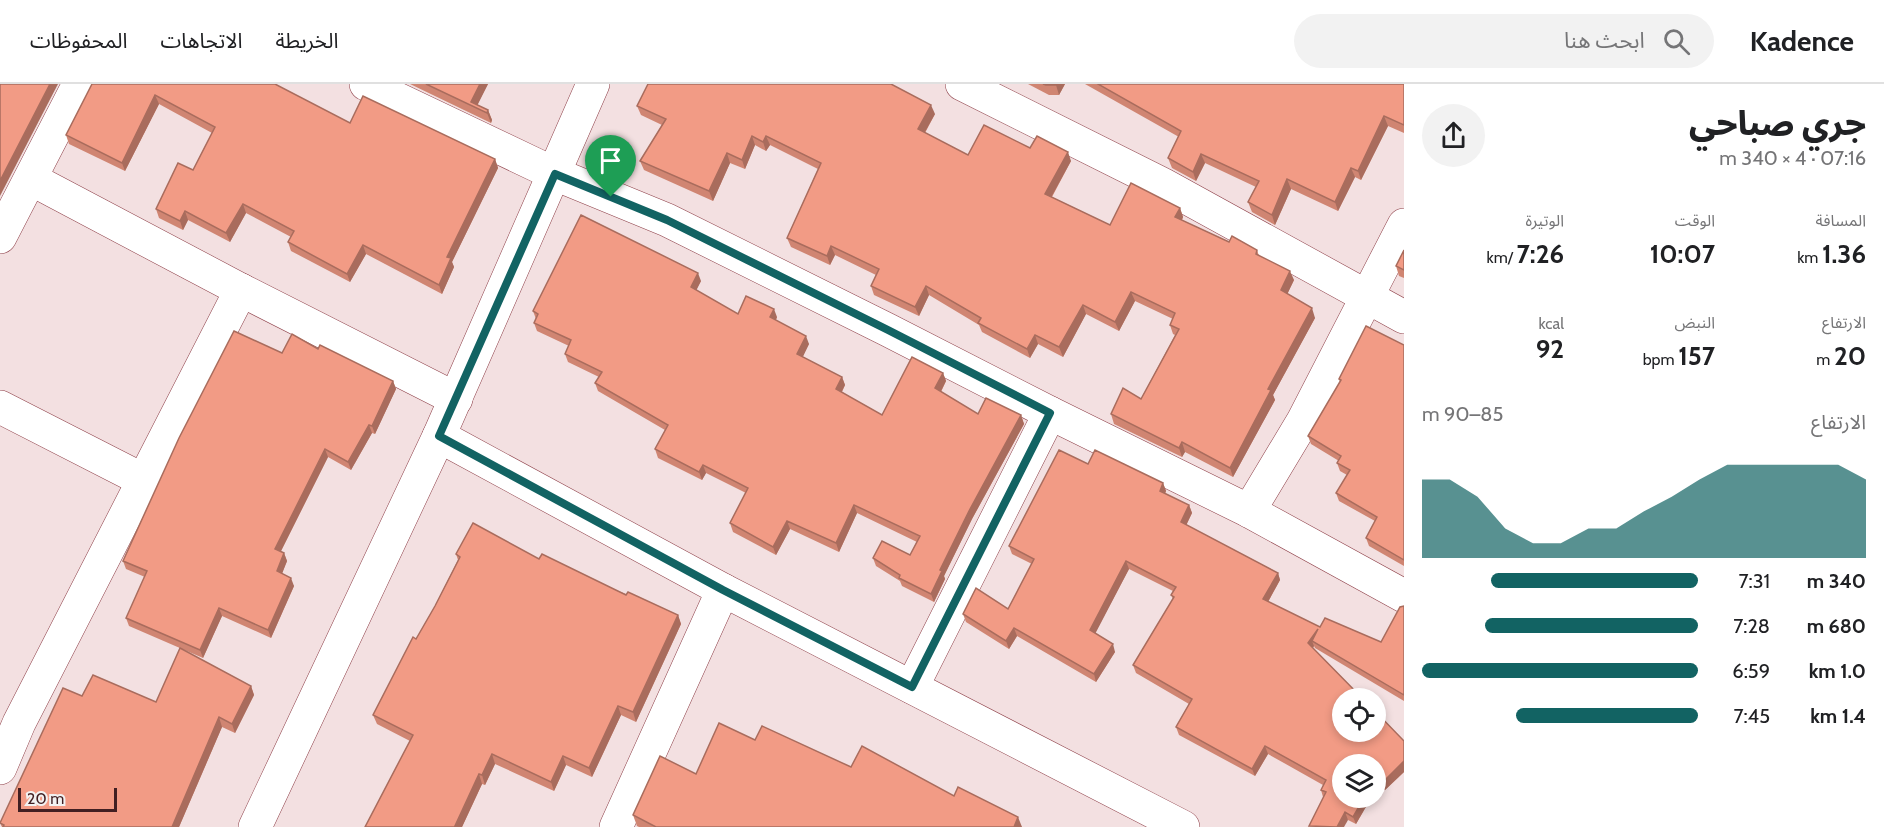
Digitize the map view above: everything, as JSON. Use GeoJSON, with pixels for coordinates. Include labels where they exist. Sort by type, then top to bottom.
{"type":"FeatureCollection","features":[{"type":"Feature","properties":{"kind":"street"},"geometry":{"type":"LineString","coordinates":[[0,237],[79,84]]}},
{"type":"Feature","properties":{"kind":"street"},"geometry":{"type":"LineString","coordinates":[[366,84],[555,174],[667,220],[1249,511],[1404,596]]}},
{"type":"Feature","properties":{"kind":"street"},"geometry":{"type":"LineString","coordinates":[[255,827],[456,399],[593,84]]}},
{"type":"Feature","properties":{"kind":"street"},"geometry":{"type":"LineString","coordinates":[[962,84],[1162,184],[1404,316]]}},
{"type":"Feature","properties":{"kind":"street"},"geometry":{"type":"LineString","coordinates":[[31,179],[241,290],[456,399]]}},
{"type":"Feature","properties":{"kind":"street"},"geometry":{"type":"LineString","coordinates":[[1249,511],[1303,421],[1404,225]]}},
{"type":"Feature","properties":{"kind":"street"},"geometry":{"type":"LineString","coordinates":[[0,768],[10,718],[143,480],[241,290]]}},
{"type":"Feature","properties":{"kind":"street"},"geometry":{"type":"LineString","coordinates":[[0,407],[143,480]]}},
{"type":"Feature","properties":{"kind":"street"},"geometry":{"type":"LineString","coordinates":[[912,687],[1050,413]]}},
{"type":"Feature","properties":{"kind":"street"},"geometry":{"type":"LineString","coordinates":[[439,436],[723,590],[1183,827]]}},
{"type":"Feature","properties":{"kind":"street"},"geometry":{"type":"LineString","coordinates":[[616,827],[723,590]]}},
{"type":"Feature","properties":{"kind":"building"},"geometry":{"type":"Polygon","coordinates":[[[0,84],[50,84],[0,181],[0,84]]]}},
{"type":"Feature","properties":{"kind":"building"},"geometry":{"type":"Polygon","coordinates":[[[92,84],[275,84],[350,123],[363,96],[495,159],[447,257],[451,258],[439,285],[363,245],[347,274],[288,242],[294,231],[243,204],[226,233],[185,211],[180,221],[156,209],[178,163],[193,170],[215,127],[155,95],[122,163],[66,135],[92,84]]]}},
{"type":"Feature","properties":{"kind":"building"},"geometry":{"type":"Polygon","coordinates":[[[426,84],[480,84],[471,102],[488,110],[487,113],[426,84]]]}},
{"type":"Feature","properties":{"kind":"building"},"geometry":{"type":"Polygon","coordinates":[[[648,84],[891,84],[931,105],[918,129],[968,155],[984,125],[1030,148],[1037,136],[1068,152],[1045,194],[1110,225],[1131,183],[1180,208],[1175,217],[1229,242],[1232,236],[1257,250],[1256,254],[1290,271],[1281,290],[1312,308],[1268,389],[1271,390],[1230,468],[1182,442],[1179,448],[1111,414],[1123,388],[1141,399],[1179,329],[1170,325],[1175,313],[1131,292],[1115,322],[1083,305],[1059,347],[1035,335],[1027,349],[978,323],[981,318],[926,286],[915,307],[871,286],[879,269],[831,246],[827,256],[787,238],[821,163],[766,136],[763,142],[752,136],[742,160],[727,153],[709,191],[640,161],[666,119],[637,106],[648,84]]]}},
{"type":"Feature","properties":{"kind":"building"},"geometry":{"type":"Polygon","coordinates":[[[1098,84],[1404,84],[1404,125],[1384,116],[1358,171],[1351,168],[1335,202],[1287,179],[1272,215],[1248,202],[1259,181],[1201,154],[1193,172],[1168,158],[1181,131],[1098,84]]]}},
{"type":"Feature","properties":{"kind":"building"},"geometry":{"type":"Polygon","coordinates":[[[581,215],[698,273],[691,287],[738,314],[746,296],[774,309],[770,317],[806,336],[797,354],[842,377],[836,389],[882,415],[912,357],[943,373],[935,388],[978,414],[986,398],[1021,415],[969,511],[940,570],[942,571],[931,594],[899,578],[900,575],[873,558],[882,541],[910,555],[920,536],[854,505],[836,543],[787,521],[773,547],[730,523],[748,488],[703,465],[699,472],[655,449],[668,425],[595,383],[602,372],[565,354],[571,340],[534,323],[538,314],[533,311],[581,215]]]}},
{"type":"Feature","properties":{"kind":"building"},"geometry":{"type":"Polygon","coordinates":[[[1404,250],[1404,270],[1396,266],[1404,250]]]}},
{"type":"Feature","properties":{"kind":"building"},"geometry":{"type":"Polygon","coordinates":[[[1366,326],[1404,345],[1404,560],[1366,538],[1377,517],[1336,493],[1350,470],[1337,463],[1341,456],[1308,436],[1341,380],[1339,379],[1366,326]]]}},
{"type":"Feature","properties":{"kind":"building"},"geometry":{"type":"Polygon","coordinates":[[[234,331],[282,353],[292,334],[318,349],[320,345],[393,381],[372,426],[369,425],[348,462],[325,449],[275,549],[284,553],[277,571],[291,578],[268,630],[219,608],[200,650],[126,618],[147,571],[123,561],[179,438],[234,331]]]}},
{"type":"Feature","properties":{"kind":"building"},"geometry":{"type":"Polygon","coordinates":[[[1059,450],[1088,464],[1095,450],[1163,483],[1160,491],[1189,505],[1181,522],[1278,573],[1263,599],[1320,627],[1325,618],[1381,642],[1400,607],[1404,606],[1404,695],[1312,641],[1318,629],[1308,643],[1352,688],[1332,688],[1332,742],[1386,742],[1386,722],[1404,741],[1404,761],[1386,779],[1386,754],[1332,754],[1332,808],[1358,808],[1353,817],[1345,812],[1337,827],[1309,826],[1326,792],[1321,790],[1326,780],[1265,746],[1252,769],[1176,727],[1192,699],[1133,665],[1174,597],[1171,595],[1176,587],[1126,561],[1090,630],[1113,644],[1094,674],[1014,628],[1006,641],[963,614],[976,588],[1008,609],[1034,559],[1009,546],[1059,450]]]}},
{"type":"Feature","properties":{"kind":"building"},"geometry":{"type":"Polygon","coordinates":[[[473,523],[539,559],[542,554],[626,595],[628,592],[678,615],[633,712],[618,706],[589,768],[563,756],[551,782],[492,754],[482,775],[479,774],[455,826],[457,827],[365,827],[413,735],[373,715],[413,637],[416,639],[435,606],[460,557],[456,554],[473,523]]]}},
{"type":"Feature","properties":{"kind":"building"},"geometry":{"type":"Polygon","coordinates":[[[180,648],[251,686],[232,724],[219,717],[172,827],[3,827],[4,825],[0,823],[63,688],[82,696],[93,675],[156,702],[180,648]]]}},
{"type":"Feature","properties":{"kind":"building"},"geometry":{"type":"Polygon","coordinates":[[[719,723],[755,740],[762,726],[851,767],[862,746],[954,796],[958,787],[1018,817],[1014,827],[656,827],[633,815],[660,756],[696,774],[719,723]]]}},
{"type":"Feature","properties":{"kind":"route"},"geometry":{"type":"LineString","coordinates":[[555,174],[611,197],[667,220],[1050,413],[912,687],[723,590],[439,436],[555,174]]}}]}
